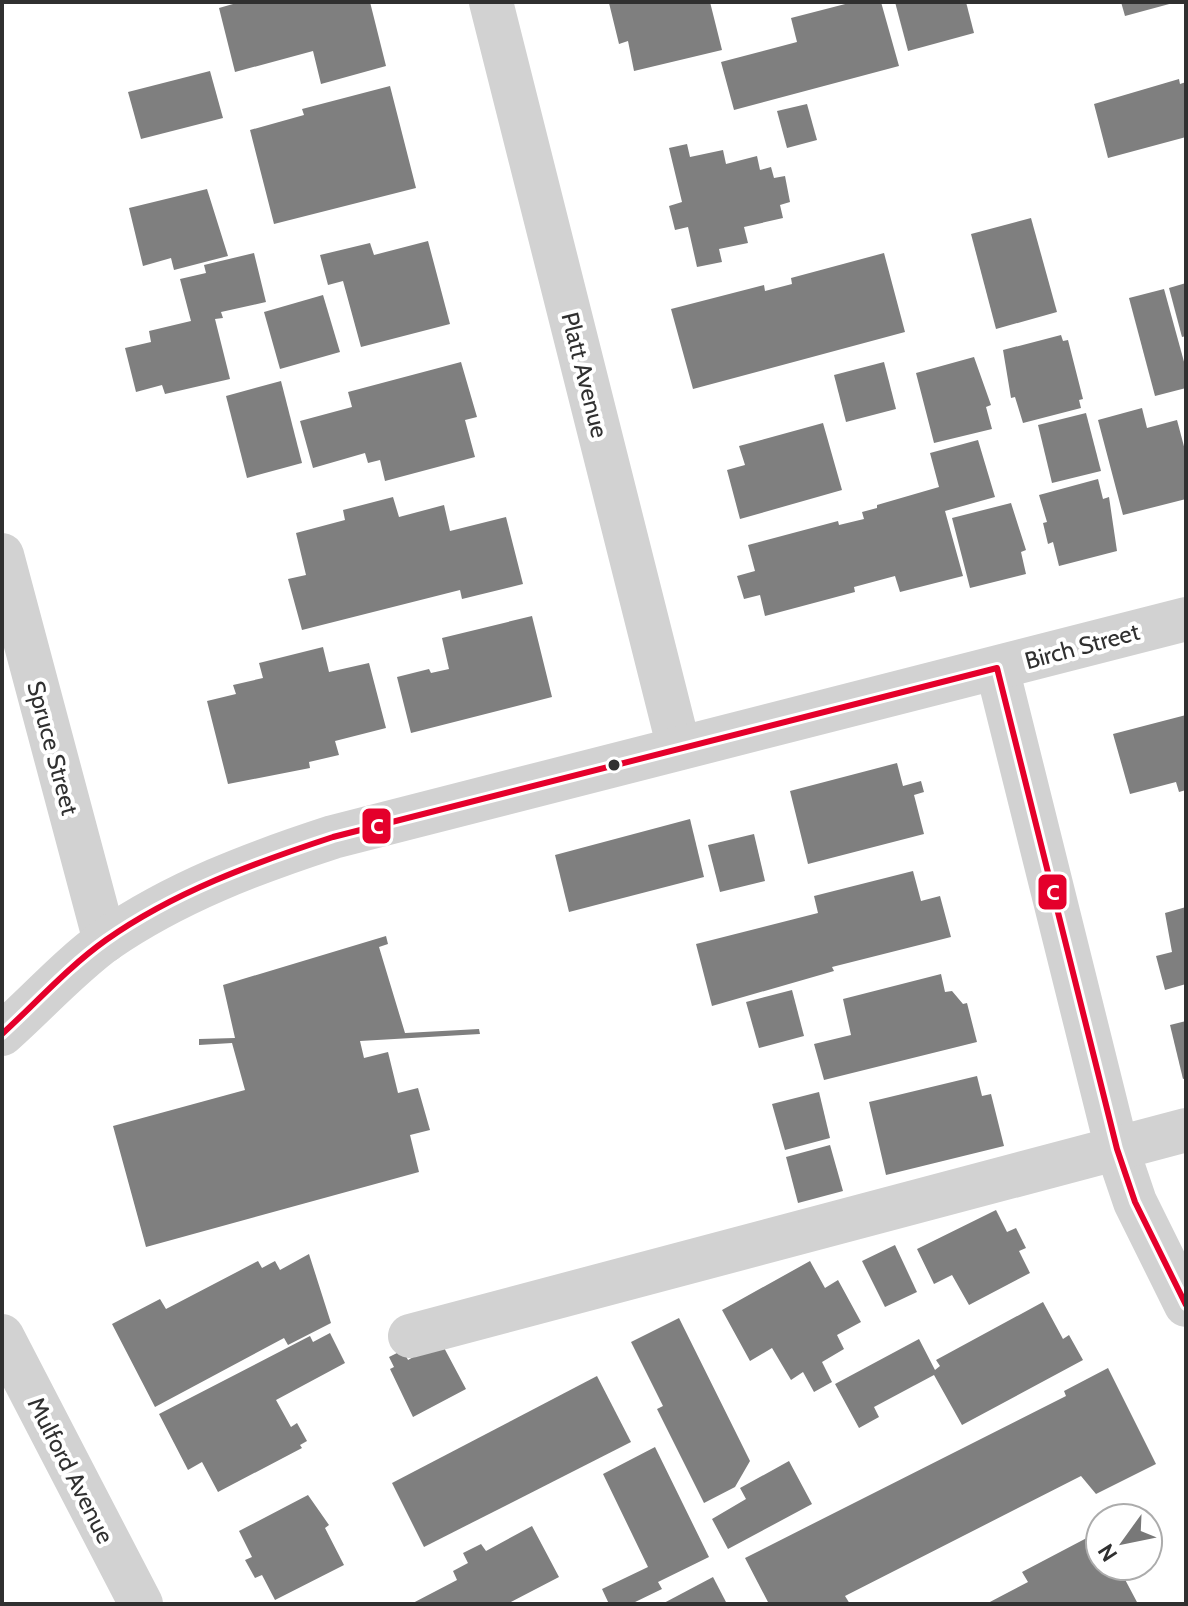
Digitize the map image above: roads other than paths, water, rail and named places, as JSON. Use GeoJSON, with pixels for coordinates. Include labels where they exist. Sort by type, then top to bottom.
{"type":"FeatureCollection","features":[{"type":"Feature","properties":{"kind":"street","name":"Platt Avenue"},"geometry":{"type":"LineString","coordinates":[[491,2],[679,748]]}},
{"type":"Feature","properties":{"kind":"street","name":"Spruce Street"},"geometry":{"type":"LineString","coordinates":[[2,555],[105,941]]}},
{"type":"Feature","properties":{"kind":"street","name":"Birch Street"},"geometry":{"type":"LineString","coordinates":[[2,1034],[105,941],[168,903],[238,868],[333,837],[1186,619]]}},
{"type":"Feature","properties":{"kind":"street"},"geometry":{"type":"LineString","coordinates":[[997,668],[1117,1149],[1135,1202],[1186,1305]]}},
{"type":"Feature","properties":{"kind":"street"},"geometry":{"type":"LineString","coordinates":[[410,1336],[1186,1130]]}},
{"type":"Feature","properties":{"kind":"street","name":"Mulford Avenue"},"geometry":{"type":"LineString","coordinates":[[2,1336],[141,1604]]}}]}
